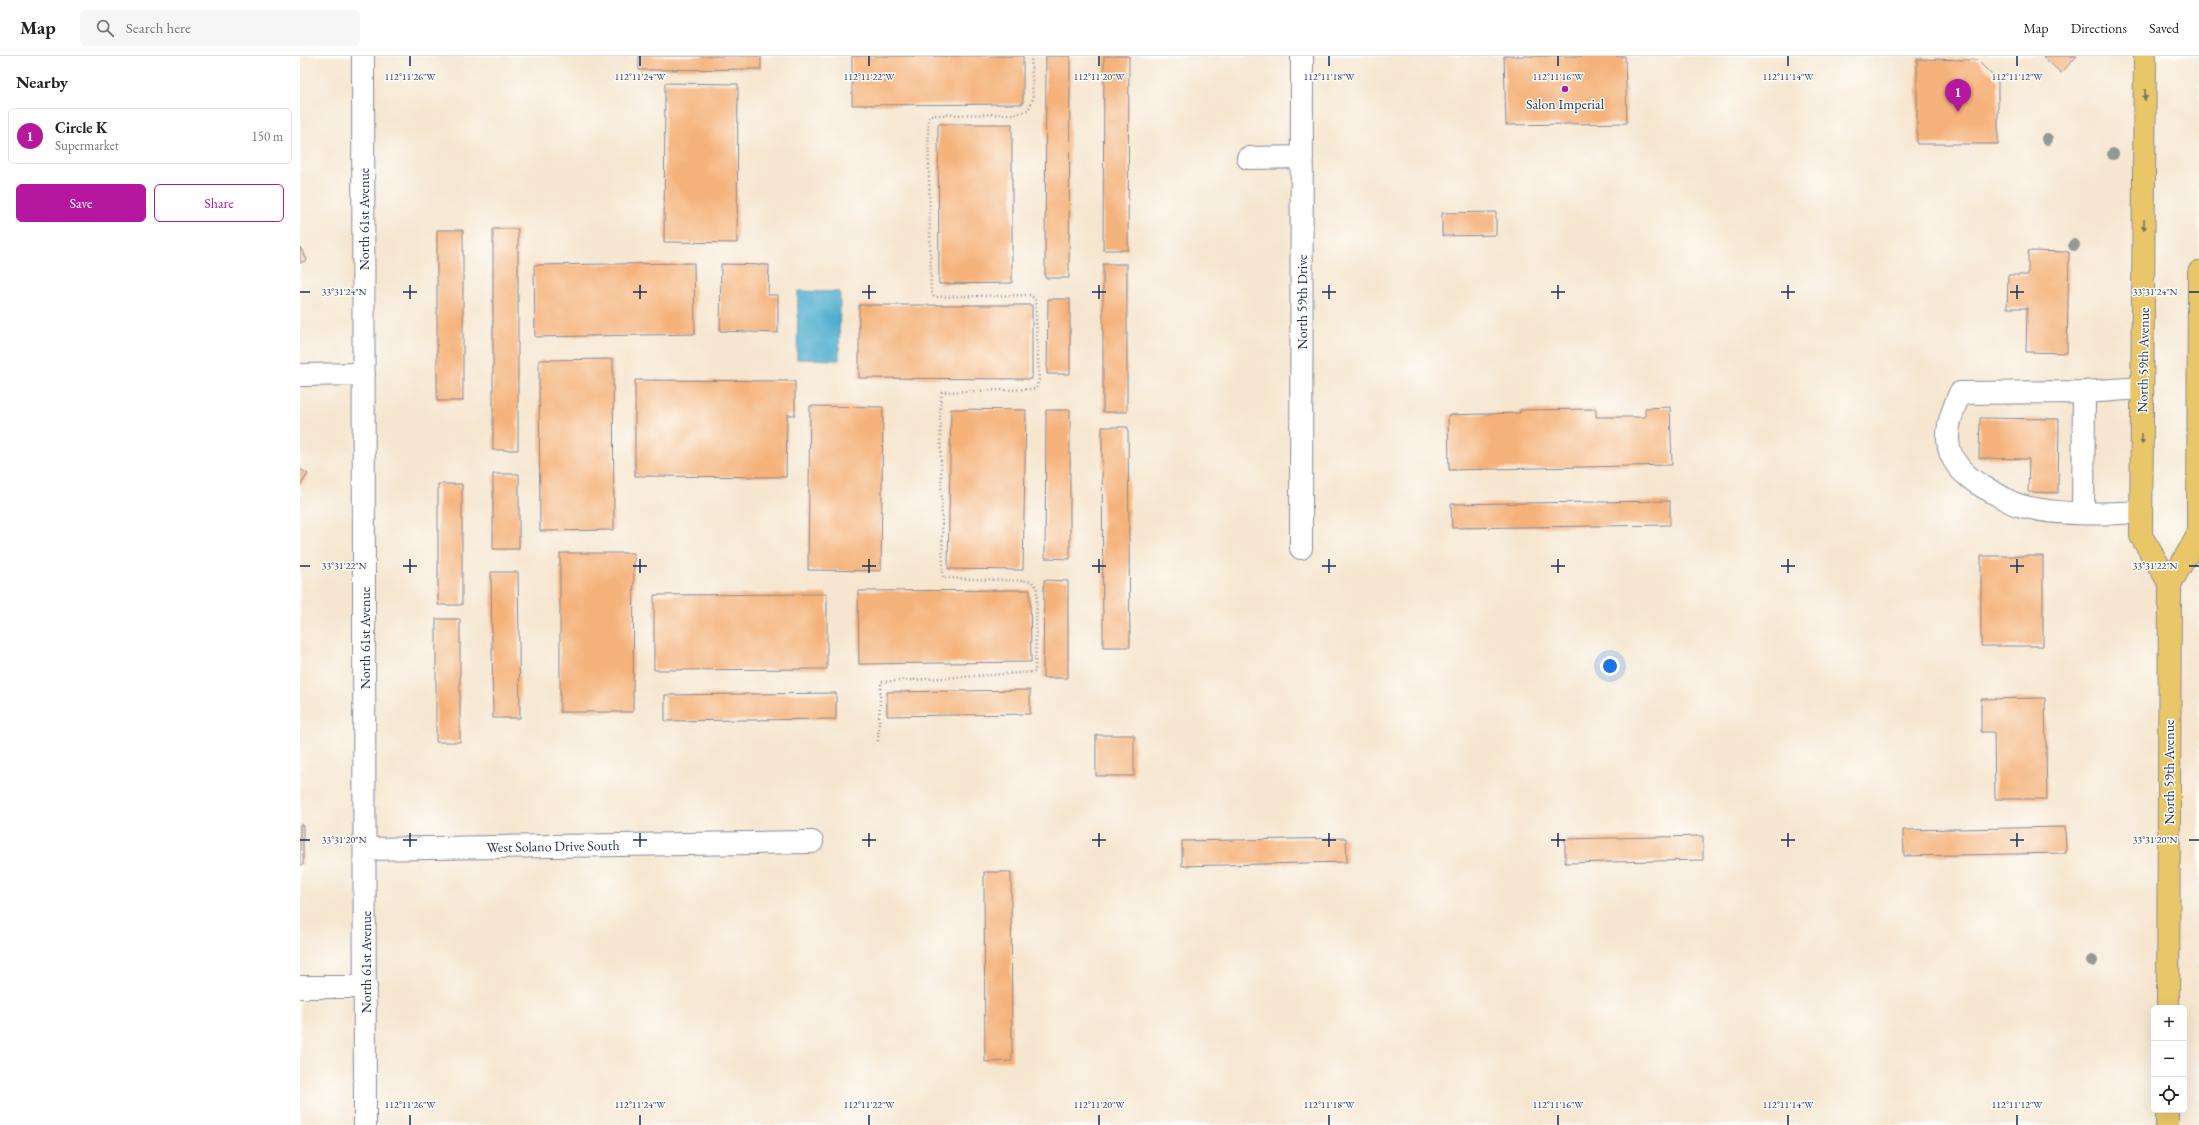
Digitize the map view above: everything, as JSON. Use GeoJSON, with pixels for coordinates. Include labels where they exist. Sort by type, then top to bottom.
{"type":"FeatureCollection","features":[{"type":"Feature","properties":{"kind":"main road","name":"North 59th Avenue"},"geometry":{"type":"LineString","coordinates":[[2146,56],[2141,536],[2170,584]]}},
{"type":"Feature","properties":{"kind":"main road","name":"North 59th Avenue"},"geometry":{"type":"LineString","coordinates":[[2168,1005],[2170,584],[2198,535],[2199,272]]}},
{"type":"Feature","properties":{"kind":"main road"},"geometry":{"type":"LineString","coordinates":[[2167,1113],[2167,1125]]}},
{"type":"Feature","properties":{"kind":"street","name":"North 61st Avenue"},"geometry":{"type":"LineString","coordinates":[[363,56],[366,1125]]}},
{"type":"Feature","properties":{"kind":"street","name":"North 59th Drive"},"geometry":{"type":"LineString","coordinates":[[1301,548],[1302,56]]}},
{"type":"Feature","properties":{"kind":"street"},"geometry":{"type":"LineString","coordinates":[[1248,158],[1302,157]]}},
{"type":"Feature","properties":{"kind":"street"},"geometry":{"type":"LineString","coordinates":[[300,375],[364,374]]}},
{"type":"Feature","properties":{"kind":"street"},"geometry":{"type":"LineString","coordinates":[[2141,512],[2083,513],[2038,510],[2016,504],[1970,480],[1955,462],[1948,440],[1953,411],[1960,393],[2084,392],[2142,388]]}},
{"type":"Feature","properties":{"kind":"street"},"geometry":{"type":"LineString","coordinates":[[2083,513],[2084,392]]}},
{"type":"Feature","properties":{"kind":"street","name":"West Solano Drive South"},"geometry":{"type":"LineString","coordinates":[[366,849],[812,842]]}},
{"type":"Feature","properties":{"kind":"street"},"geometry":{"type":"LineString","coordinates":[[300,987],[366,987]]}},
{"type":"Feature","properties":{"kind":"path"},"geometry":{"type":"LineString","coordinates":[[878,741],[881,682],[1035,672],[1037,588],[1031,581],[943,578],[940,407],[942,392],[1036,389],[1040,379],[1035,299],[1030,295],[934,297],[931,291],[928,189],[928,118],[931,115],[1016,114],[1028,110],[1033,99],[1031,56]]}},
{"type":"Feature","properties":{"kind":"water"},"geometry":{"type":"Polygon","coordinates":[[[798,291],[840,292],[839,360],[797,359],[798,291]]]}},
{"type":"Feature","properties":{"kind":"building"},"geometry":{"type":"Polygon","coordinates":[[[639,56],[761,56],[761,69],[639,70],[639,56]]]}},
{"type":"Feature","properties":{"kind":"building"},"geometry":{"type":"Polygon","coordinates":[[[852,56],[1023,56],[1023,104],[852,105],[852,56]]]}},
{"type":"Feature","properties":{"kind":"building"},"geometry":{"type":"Polygon","coordinates":[[[1046,56],[1070,56],[1069,278],[1045,278],[1046,56]]]}},
{"type":"Feature","properties":{"kind":"building"},"geometry":{"type":"Polygon","coordinates":[[[1104,56],[1129,56],[1128,250],[1103,250],[1104,56]]]}},
{"type":"Feature","properties":{"kind":"building","name":"Salon Imperial"},"geometry":{"type":"Polygon","coordinates":[[[1504,56],[1625,56],[1627,123],[1506,125],[1504,56]]]}},
{"type":"Feature","properties":{"kind":"building"},"geometry":{"type":"Polygon","coordinates":[[[2043,56],[2077,56],[2061,73],[2043,56]]]}},
{"type":"Feature","properties":{"kind":"building"},"geometry":{"type":"Polygon","coordinates":[[[1917,59],[1977,60],[1998,81],[1998,144],[1917,144],[1917,59]]]}},
{"type":"Feature","properties":{"kind":"building"},"geometry":{"type":"Polygon","coordinates":[[[665,83],[738,84],[737,243],[664,242],[665,83]]]}},
{"type":"Feature","properties":{"kind":"building"},"geometry":{"type":"Polygon","coordinates":[[[938,124],[1012,124],[1012,283],[939,284],[938,124]]]}},
{"type":"Feature","properties":{"kind":"building"},"geometry":{"type":"Polygon","coordinates":[[[1496,212],[1496,235],[1442,236],[1442,213],[1496,212]]]}},
{"type":"Feature","properties":{"kind":"building"},"geometry":{"type":"Polygon","coordinates":[[[493,229],[518,229],[518,450],[493,450],[493,229]]]}},
{"type":"Feature","properties":{"kind":"building"},"geometry":{"type":"Polygon","coordinates":[[[437,230],[463,230],[463,401],[437,401],[437,230]]]}},
{"type":"Feature","properties":{"kind":"building"},"geometry":{"type":"Polygon","coordinates":[[[300,247],[307,260],[300,263],[300,247]]]}},
{"type":"Feature","properties":{"kind":"building"},"geometry":{"type":"Polygon","coordinates":[[[2028,251],[2069,252],[2067,353],[2026,352],[2027,308],[2007,308],[2008,275],[2028,275],[2028,251]]]}},
{"type":"Feature","properties":{"kind":"building"},"geometry":{"type":"Polygon","coordinates":[[[694,263],[695,334],[535,337],[534,265],[694,263]]]}},
{"type":"Feature","properties":{"kind":"building"},"geometry":{"type":"Polygon","coordinates":[[[721,264],[769,265],[768,295],[778,295],[778,333],[720,331],[721,264]]]}},
{"type":"Feature","properties":{"kind":"building"},"geometry":{"type":"Polygon","coordinates":[[[1103,264],[1127,264],[1127,412],[1103,412],[1103,264]]]}},
{"type":"Feature","properties":{"kind":"building"},"geometry":{"type":"Polygon","coordinates":[[[1048,299],[1070,299],[1070,374],[1047,374],[1048,299]]]}},
{"type":"Feature","properties":{"kind":"building"},"geometry":{"type":"Polygon","coordinates":[[[859,305],[1032,305],[1032,379],[859,378],[859,305]]]}},
{"type":"Feature","properties":{"kind":"building"},"geometry":{"type":"Polygon","coordinates":[[[613,359],[614,530],[540,531],[539,360],[613,359]]]}},
{"type":"Feature","properties":{"kind":"building"},"geometry":{"type":"Polygon","coordinates":[[[635,380],[795,381],[795,415],[787,415],[786,477],[635,476],[635,380]]]}},
{"type":"Feature","properties":{"kind":"building"},"geometry":{"type":"Polygon","coordinates":[[[810,406],[883,407],[881,571],[808,570],[810,406]]]}},
{"type":"Feature","properties":{"kind":"building"},"geometry":{"type":"Polygon","coordinates":[[[1670,407],[1672,465],[1449,470],[1448,415],[1520,413],[1520,410],[1596,409],[1596,417],[1645,417],[1645,408],[1670,407]]]}},
{"type":"Feature","properties":{"kind":"building"},"geometry":{"type":"Polygon","coordinates":[[[951,409],[1026,410],[1023,570],[948,569],[951,409]]]}},
{"type":"Feature","properties":{"kind":"building"},"geometry":{"type":"Polygon","coordinates":[[[1046,410],[1070,410],[1070,559],[1045,558],[1046,410]]]}},
{"type":"Feature","properties":{"kind":"building"},"geometry":{"type":"Polygon","coordinates":[[[1980,418],[2059,419],[2058,493],[2028,492],[2029,459],[1979,458],[1980,418]]]}},
{"type":"Feature","properties":{"kind":"building"},"geometry":{"type":"Polygon","coordinates":[[[1102,427],[1128,427],[1130,647],[1103,647],[1102,427]]]}},
{"type":"Feature","properties":{"kind":"building"},"geometry":{"type":"Polygon","coordinates":[[[300,469],[308,474],[300,486],[300,469]]]}},
{"type":"Feature","properties":{"kind":"building"},"geometry":{"type":"Polygon","coordinates":[[[493,474],[519,474],[519,549],[493,549],[493,474]]]}},
{"type":"Feature","properties":{"kind":"building"},"geometry":{"type":"Polygon","coordinates":[[[438,484],[462,484],[462,605],[438,605],[438,484]]]}},
{"type":"Feature","properties":{"kind":"building"},"geometry":{"type":"Polygon","coordinates":[[[1670,501],[1670,525],[1452,528],[1451,504],[1670,501]]]}},
{"type":"Feature","properties":{"kind":"building"},"geometry":{"type":"Polygon","coordinates":[[[560,553],[634,553],[633,712],[560,712],[560,553]]]}},
{"type":"Feature","properties":{"kind":"building"},"geometry":{"type":"Polygon","coordinates":[[[1981,556],[2043,556],[2043,646],[1981,646],[1981,556]]]}},
{"type":"Feature","properties":{"kind":"building"},"geometry":{"type":"Polygon","coordinates":[[[491,572],[518,572],[520,718],[493,718],[491,572]]]}},
{"type":"Feature","properties":{"kind":"building"},"geometry":{"type":"Polygon","coordinates":[[[1044,580],[1068,581],[1068,678],[1043,678],[1044,580]]]}},
{"type":"Feature","properties":{"kind":"building"},"geometry":{"type":"Polygon","coordinates":[[[1030,590],[1031,662],[859,664],[858,591],[1030,590]]]}},
{"type":"Feature","properties":{"kind":"building"},"geometry":{"type":"Polygon","coordinates":[[[827,594],[827,669],[654,670],[654,595],[827,594]]]}},
{"type":"Feature","properties":{"kind":"building"},"geometry":{"type":"Polygon","coordinates":[[[436,619],[460,619],[460,742],[436,742],[436,619]]]}},
{"type":"Feature","properties":{"kind":"building"},"geometry":{"type":"Polygon","coordinates":[[[1030,690],[1030,714],[887,716],[887,692],[1030,690]]]}},
{"type":"Feature","properties":{"kind":"building"},"geometry":{"type":"Polygon","coordinates":[[[836,693],[836,719],[665,721],[665,695],[836,693]]]}},
{"type":"Feature","properties":{"kind":"building"},"geometry":{"type":"Polygon","coordinates":[[[2045,698],[2047,799],[1995,799],[1994,732],[1981,732],[1981,699],[2045,698]]]}},
{"type":"Feature","properties":{"kind":"building"},"geometry":{"type":"Polygon","coordinates":[[[1096,735],[1134,735],[1134,776],[1096,776],[1096,735]]]}},
{"type":"Feature","properties":{"kind":"building"},"geometry":{"type":"Polygon","coordinates":[[[300,825],[303,825],[303,865],[300,865],[300,825]]]}},
{"type":"Feature","properties":{"kind":"building"},"geometry":{"type":"Polygon","coordinates":[[[2065,827],[2066,853],[1904,856],[1903,830],[2065,827]]]}},
{"type":"Feature","properties":{"kind":"building"},"geometry":{"type":"Polygon","coordinates":[[[1703,836],[1703,860],[1565,863],[1565,839],[1703,836]]]}},
{"type":"Feature","properties":{"kind":"building"},"geometry":{"type":"Polygon","coordinates":[[[1346,838],[1347,862],[1182,866],[1182,841],[1346,838]]]}},
{"type":"Feature","properties":{"kind":"building"},"geometry":{"type":"Polygon","coordinates":[[[984,872],[1011,872],[1012,1061],[985,1062],[984,872]]]}},
{"type":"Feature","properties":{"kind":"place","name":"Salon Imperial"},"geometry":{"type":"Point","coordinates":[1565,89]}},
{"type":"Feature","properties":{"kind":"place","name":"Circle K"},"geometry":{"type":"Point","coordinates":[1958,112]}}]}
